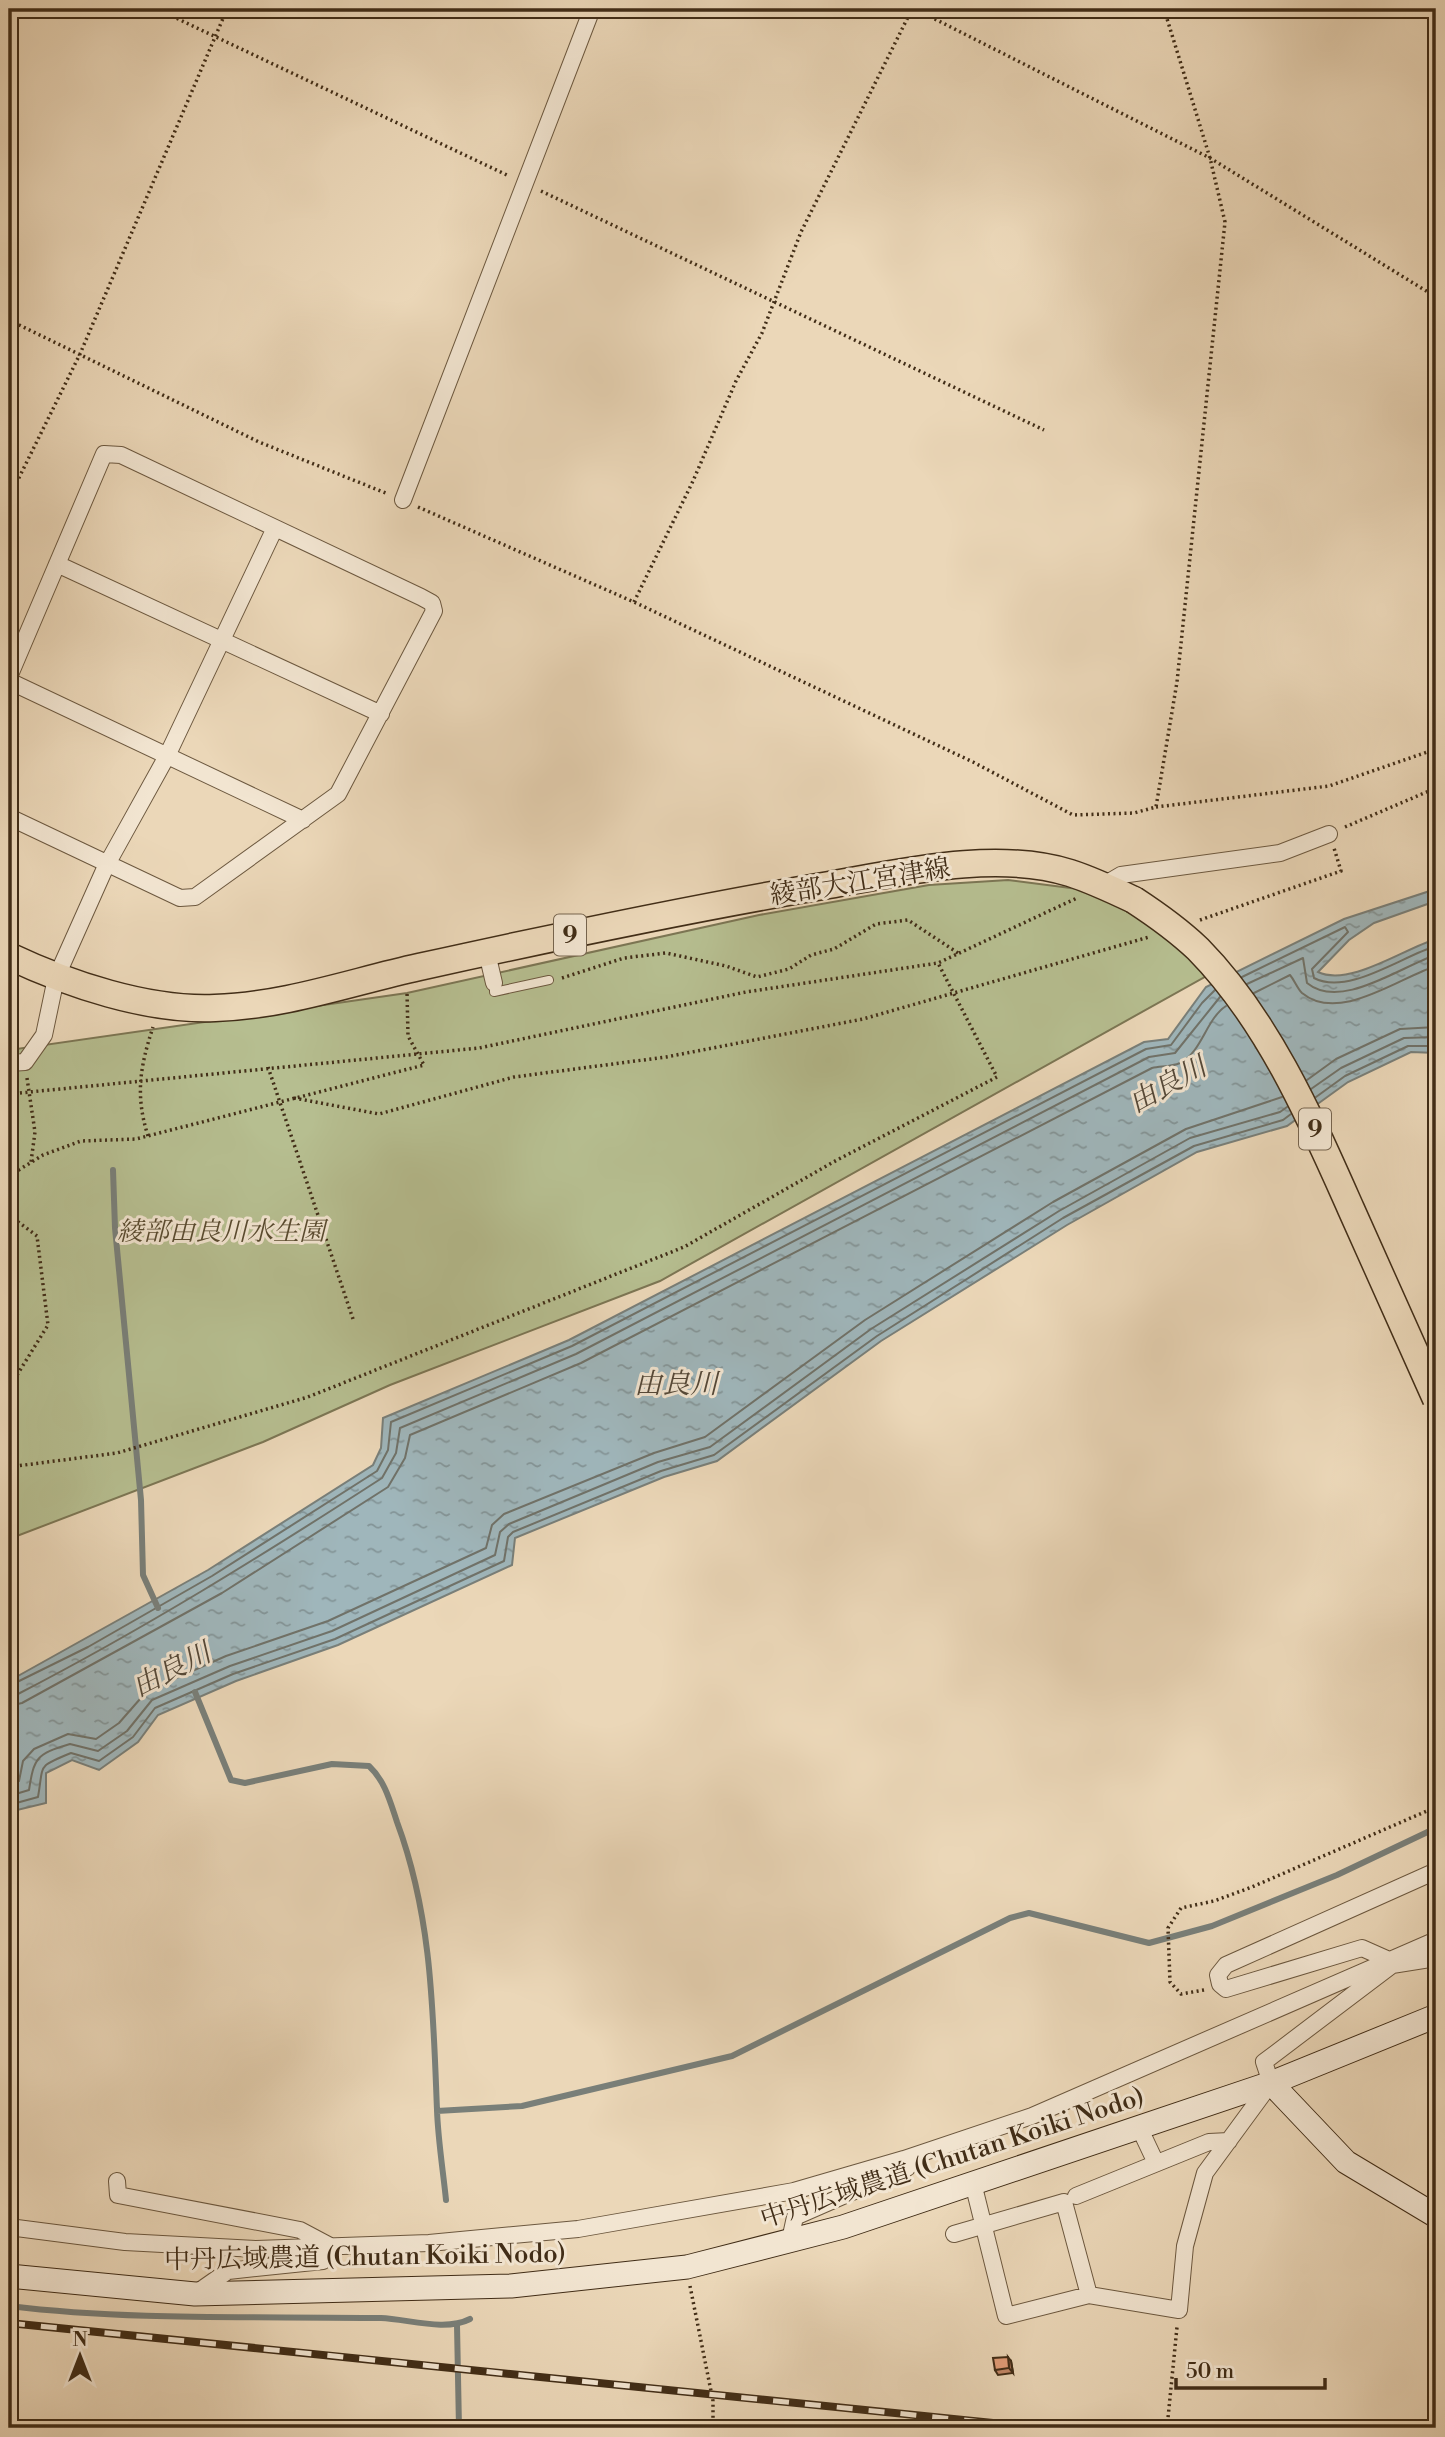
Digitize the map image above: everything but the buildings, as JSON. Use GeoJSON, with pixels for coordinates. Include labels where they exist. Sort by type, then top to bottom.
{"type":"FeatureCollection","features":[{"type":"Feature","properties":{"kind":"main road","name":"綾部大江宮津線"},"geometry":{"type":"LineString","coordinates":[[9,956],[56,978],[160,1005],[213,1009],[283,1001],[417,967],[707,906],[913,871],[970,864],[1030,865],[1068,872],[1134,900],[1168,922],[1198,949],[1253,1019],[1283,1068],[1320,1139],[1436,1399]]}},
{"type":"Feature","properties":{"kind":"street"},"geometry":{"type":"LineString","coordinates":[[404,500],[592,9]]}},
{"type":"Feature","properties":{"kind":"street"},"geometry":{"type":"LineString","coordinates":[[9,817],[106,866],[180,898],[195,897],[303,820],[338,794],[434,611],[432,603],[121,455],[104,454],[9,679],[303,820]]}},
{"type":"Feature","properties":{"kind":"street"},"geometry":{"type":"LineString","coordinates":[[17,1062],[44,1035],[56,978],[106,866],[167,756],[274,530]]}},
{"type":"Feature","properties":{"kind":"street"},"geometry":{"type":"LineString","coordinates":[[57,564],[380,714]]}},
{"type":"Feature","properties":{"kind":"street"},"geometry":{"type":"LineString","coordinates":[[1104,886],[1121,875],[1280,853],[1329,834]]}},
{"type":"Feature","properties":{"kind":"street"},"geometry":{"type":"LineString","coordinates":[[487,953],[494,983]]}},
{"type":"Feature","properties":{"kind":"street"},"geometry":{"type":"LineString","coordinates":[[1436,1871],[1226,1965],[1218,1975],[1220,1984],[1226,1989],[1362,1948],[1391,1962],[1436,1958]]}},
{"type":"Feature","properties":{"kind":"street"},"geometry":{"type":"LineString","coordinates":[[9,2227],[125,2242],[256,2249],[429,2243],[578,2229],[794,2191],[904,2159],[1032,2116],[1391,1962],[1436,1940]]}},
{"type":"Feature","properties":{"kind":"street"},"geometry":{"type":"LineString","coordinates":[[1391,1962],[1264,2062],[1271,2083],[1346,2162],[1436,2216]]}},
{"type":"Feature","properties":{"kind":"street","name":"中丹広域農道 (Chutan Koiki Nodo)"},"geometry":{"type":"LineString","coordinates":[[9,2276],[195,2294],[511,2286],[687,2267],[843,2227],[1271,2083],[1436,2016]]}},
{"type":"Feature","properties":{"kind":"street"},"geometry":{"type":"LineString","coordinates":[[972,2183],[1006,2316],[1089,2295],[1179,2311],[1185,2246],[1205,2173],[1271,2083]]}},
{"type":"Feature","properties":{"kind":"street"},"geometry":{"type":"LineString","coordinates":[[1139,2127],[1156,2163]]}},
{"type":"Feature","properties":{"kind":"street"},"geometry":{"type":"LineString","coordinates":[[1076,2196],[1209,2142],[1229,2141]]}},
{"type":"Feature","properties":{"kind":"street"},"geometry":{"type":"LineString","coordinates":[[790,2240],[795,2217],[907,2168],[904,2159]]}},
{"type":"Feature","properties":{"kind":"street"},"geometry":{"type":"LineString","coordinates":[[117,2181],[118,2195],[300,2230],[332,2247]]}},
{"type":"Feature","properties":{"kind":"street"},"geometry":{"type":"LineString","coordinates":[[954,2234],[1064,2202],[1089,2295]]}},
{"type":"Feature","properties":{"kind":"street"},"geometry":{"type":"LineString","coordinates":[[195,2294],[228,2271],[323,2261],[332,2247]]}},
{"type":"Feature","properties":{"kind":"lane"},"geometry":{"type":"LineString","coordinates":[[494,983],[494,992],[549,980]]}},
{"type":"Feature","properties":{"kind":"path"},"geometry":{"type":"LineString","coordinates":[[157,9],[1044,430]]}},
{"type":"Feature","properties":{"kind":"path"},"geometry":{"type":"LineString","coordinates":[[9,498],[80,354],[226,9]]}},
{"type":"Feature","properties":{"kind":"path"},"geometry":{"type":"LineString","coordinates":[[634,602],[693,481],[774,302],[801,232],[914,9],[1210,158],[1436,297]]}},
{"type":"Feature","properties":{"kind":"path"},"geometry":{"type":"LineString","coordinates":[[1156,807],[1177,682],[1225,222],[1210,158],[1164,9]]}},
{"type":"Feature","properties":{"kind":"path"},"geometry":{"type":"LineString","coordinates":[[9,320],[259,442],[404,500],[456,526],[634,602],[973,762],[1073,815],[1134,813],[1156,807],[1329,786],[1436,749]]}},
{"type":"Feature","properties":{"kind":"path"},"geometry":{"type":"LineString","coordinates":[[1187,924],[1341,871],[1329,834],[1436,788]]}},
{"type":"Feature","properties":{"kind":"path"},"geometry":{"type":"LineString","coordinates":[[9,1094],[479,1048],[746,992],[938,962],[1104,886]]}},
{"type":"Feature","properties":{"kind":"path"},"geometry":{"type":"LineString","coordinates":[[549,980],[578,975],[624,958],[666,953],[726,966],[757,977],[789,970],[811,955],[834,949],[876,924],[908,920],[959,954]]}},
{"type":"Feature","properties":{"kind":"path"},"geometry":{"type":"LineString","coordinates":[[294,1098],[379,1114],[514,1077],[666,1057],[863,1019],[1161,933]]}},
{"type":"Feature","properties":{"kind":"path"},"geometry":{"type":"LineString","coordinates":[[9,1467],[117,1453],[308,1397],[684,1247],[837,1160],[997,1077],[938,962]]}},
{"type":"Feature","properties":{"kind":"path"},"geometry":{"type":"LineString","coordinates":[[9,1175],[31,1162],[81,1141],[136,1139],[424,1065],[408,1036],[407,993],[417,967]]}},
{"type":"Feature","properties":{"kind":"path"},"geometry":{"type":"LineString","coordinates":[[148,1136],[139,1109],[141,1063],[160,1005]]}},
{"type":"Feature","properties":{"kind":"path"},"geometry":{"type":"LineString","coordinates":[[17,1062],[29,1093],[35,1132],[31,1162]]}},
{"type":"Feature","properties":{"kind":"path"},"geometry":{"type":"LineString","coordinates":[[268,1067],[353,1319]]}},
{"type":"Feature","properties":{"kind":"path"},"geometry":{"type":"LineString","coordinates":[[9,1214],[37,1236],[48,1325],[9,1388]]}},
{"type":"Feature","properties":{"kind":"path"},"geometry":{"type":"LineString","coordinates":[[1220,1984],[1213,1989],[1181,1994],[1170,1982],[1168,1928],[1181,1908],[1214,1901],[1252,1887],[1436,1807]]}},
{"type":"Feature","properties":{"kind":"path"},"geometry":{"type":"LineString","coordinates":[[687,2267],[713,2401],[713,2428]]}},
{"type":"Feature","properties":{"kind":"path"},"geometry":{"type":"LineString","coordinates":[[1167,2428],[1179,2311]]}},
{"type":"Feature","properties":{"kind":"green space","name":"綾部由良川水生園"},"geometry":{"type":"Polygon","coordinates":[[[1008,880],[1086,890],[1158,924],[1210,974],[660,1281],[390,1385],[263,1442],[9,1539],[9,1050],[407,993],[759,915],[929,885],[1008,880]]]}},
{"type":"Feature","properties":{"kind":"water","name":"由良川"},"geometry":{"type":"Polygon","coordinates":[[[1436,889],[1436,901],[1374,923],[1349,940],[1318,972],[1345,975],[1361,971],[1436,939],[1436,1053],[1411,1052],[1348,1082],[1287,1126],[1197,1152],[1067,1225],[881,1341],[717,1461],[664,1477],[515,1538],[512,1565],[338,1645],[236,1681],[158,1715],[138,1742],[99,1770],[72,1760],[46,1773],[46,1803],[9,1812],[9,1681],[208,1570],[373,1465],[381,1448],[383,1418],[569,1340],[1144,1042],[1168,1039],[1206,987],[1344,919],[1436,889]]]}},
{"type":"Feature","properties":{"kind":"waterway"},"geometry":{"type":"LineString","coordinates":[[113,1170],[115,1228],[141,1500],[143,1575],[158,1608]]}},
{"type":"Feature","properties":{"kind":"waterway"},"geometry":{"type":"LineString","coordinates":[[195,1692],[231,1780],[245,1783],[332,1764],[369,1766],[383,1785],[409,1857],[424,1928],[432,2000],[438,2132],[446,2200]]}},
{"type":"Feature","properties":{"kind":"waterway"},"geometry":{"type":"LineString","coordinates":[[437,2111],[522,2106],[732,2056],[1010,1918],[1029,1913],[1149,1943],[1212,1926],[1337,1875],[1436,1828]]}},
{"type":"Feature","properties":{"kind":"waterway"},"geometry":{"type":"LineString","coordinates":[[9,2306],[148,2316],[381,2318],[438,2325],[470,2319]]}},
{"type":"Feature","properties":{"kind":"waterway"},"geometry":{"type":"LineString","coordinates":[[457,2325],[459,2428]]}},
{"type":"Feature","properties":{"kind":"railway"},"geometry":{"type":"LineString","coordinates":[[9,2323],[1042,2428]]}}]}
